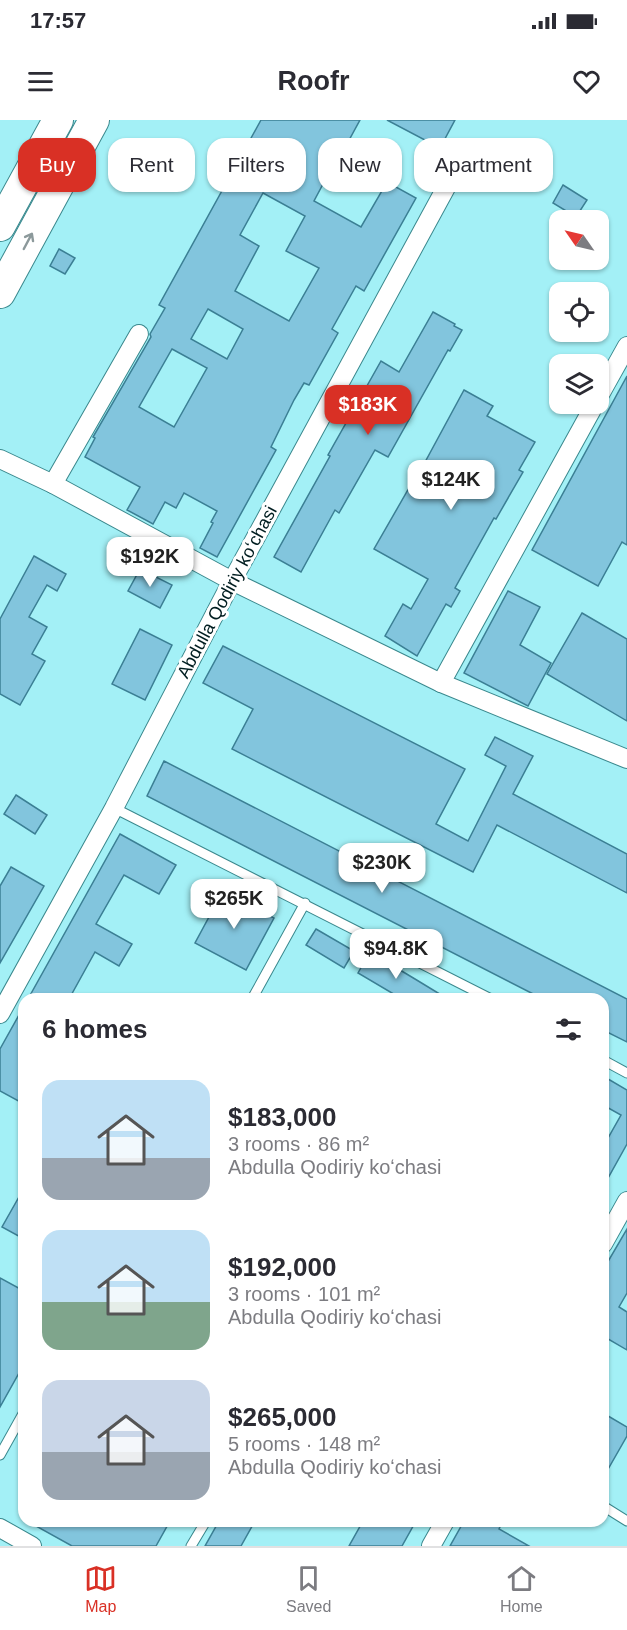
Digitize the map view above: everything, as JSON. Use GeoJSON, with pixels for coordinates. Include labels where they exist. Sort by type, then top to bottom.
{"type":"FeatureCollection","features":[{"type":"Feature","properties":{"kind":"highway"},"geometry":{"type":"LineString","coordinates":[[0,226],[58,120]]}},
{"type":"Feature","properties":{"kind":"highway"},"geometry":{"type":"LineString","coordinates":[[0,293],[94,120]]}},
{"type":"Feature","properties":{"kind":"street","name":"Abdulla Qodiriy koʻchasi"},"geometry":{"type":"LineString","coordinates":[[0,1014],[114,808],[232,581],[444,192]]}},
{"type":"Feature","properties":{"kind":"street"},"geometry":{"type":"LineString","coordinates":[[53,484],[139,334]]}},
{"type":"Feature","properties":{"kind":"street"},"geometry":{"type":"LineString","coordinates":[[609,378],[627,346]]}},
{"type":"Feature","properties":{"kind":"street"},"geometry":{"type":"LineString","coordinates":[[441,683],[590,414]]}},
{"type":"Feature","properties":{"kind":"street"},"geometry":{"type":"LineString","coordinates":[[0,459],[53,484],[232,581],[441,683],[627,759]]}},
{"type":"Feature","properties":{"kind":"street"},"geometry":{"type":"LineString","coordinates":[[609,1233],[627,1201]]}},
{"type":"Feature","properties":{"kind":"street"},"geometry":{"type":"LineString","coordinates":[[431,1546],[442,1527]]}},
{"type":"Feature","properties":{"kind":"street"},"geometry":{"type":"LineString","coordinates":[[0,1528],[32,1546]]}},
{"type":"Feature","properties":{"kind":"lane"},"geometry":{"type":"LineString","coordinates":[[114,808],[479,993]]}},
{"type":"Feature","properties":{"kind":"lane"},"geometry":{"type":"LineString","coordinates":[[255,993],[305,903]]}},
{"type":"Feature","properties":{"kind":"lane"},"geometry":{"type":"LineString","coordinates":[[609,1063],[627,1073]]}},
{"type":"Feature","properties":{"kind":"lane"},"geometry":{"type":"LineString","coordinates":[[0,1455],[18,1423]]}},
{"type":"Feature","properties":{"kind":"lane"},"geometry":{"type":"LineString","coordinates":[[609,1510],[627,1521]]}},
{"type":"Feature","properties":{"kind":"lane"},"geometry":{"type":"LineString","coordinates":[[191,1546],[202,1527]]}},
{"type":"Feature","properties":{"kind":"building"},"geometry":{"type":"Polygon","coordinates":[[[261,120],[360,120],[350,138],[318,138],[319,192],[314,201],[361,227],[381,192],[402,190],[416,198],[364,291],[356,286],[332,329],[338,333],[309,385],[304,383],[294,400],[271,447],[276,450],[217,557],[200,548],[217,511],[184,493],[176,508],[165,502],[153,524],[127,510],[140,487],[85,457],[95,438],[93,437],[151,337],[150,334],[165,308],[159,305],[221,192],[306,192],[306,138],[251,138],[261,120]],[[263,193],[240,235],[259,246],[235,291],[289,321],[319,268],[286,251],[305,216],[263,193]],[[208,309],[191,339],[227,359],[243,329],[208,309]],[[172,349],[139,407],[174,427],[207,368],[172,349]]]}},
{"type":"Feature","properties":{"kind":"building"},"geometry":{"type":"Polygon","coordinates":[[[387,120],[455,120],[445,138],[421,138],[387,120]]]}},
{"type":"Feature","properties":{"kind":"building"},"geometry":{"type":"Polygon","coordinates":[[[563,185],[587,200],[581,210],[564,210],[553,203],[563,185]]]}},
{"type":"Feature","properties":{"kind":"building"},"geometry":{"type":"Polygon","coordinates":[[[59,249],[75,258],[65,274],[50,266],[59,249]]]}},
{"type":"Feature","properties":{"kind":"building"},"geometry":{"type":"Polygon","coordinates":[[[433,312],[462,330],[450,351],[448,350],[388,457],[375,450],[339,513],[335,510],[301,572],[274,557],[381,361],[399,372],[433,312]]]}},
{"type":"Feature","properties":{"kind":"building"},"geometry":{"type":"Polygon","coordinates":[[[627,376],[627,545],[622,542],[598,586],[532,550],[606,414],[609,414],[609,409],[627,376]]]}},
{"type":"Feature","properties":{"kind":"building"},"geometry":{"type":"Polygon","coordinates":[[[464,390],[493,406],[487,416],[535,442],[519,470],[523,472],[455,588],[460,591],[451,607],[446,604],[417,656],[385,636],[403,604],[411,609],[428,579],[374,549],[418,475],[464,390]]]}},
{"type":"Feature","properties":{"kind":"building"},"geometry":{"type":"Polygon","coordinates":[[[34,556],[66,574],[57,591],[47,585],[29,617],[47,627],[32,654],[45,661],[20,705],[0,694],[0,619],[34,556]]]}},
{"type":"Feature","properties":{"kind":"building"},"geometry":{"type":"Polygon","coordinates":[[[140,569],[172,585],[160,608],[128,591],[140,569]]]}},
{"type":"Feature","properties":{"kind":"building"},"geometry":{"type":"Polygon","coordinates":[[[508,591],[540,607],[520,645],[551,663],[528,706],[464,673],[508,591]]]}},
{"type":"Feature","properties":{"kind":"building"},"geometry":{"type":"Polygon","coordinates":[[[582,613],[627,639],[627,721],[547,674],[582,613]]]}},
{"type":"Feature","properties":{"kind":"building"},"geometry":{"type":"Polygon","coordinates":[[[140,629],[172,645],[145,700],[112,684],[140,629]]]}},
{"type":"Feature","properties":{"kind":"building"},"geometry":{"type":"Polygon","coordinates":[[[223,646],[465,769],[436,824],[468,841],[506,766],[485,755],[495,737],[533,756],[513,794],[627,854],[627,893],[497,825],[473,872],[232,749],[253,709],[203,683],[223,646]]]}},
{"type":"Feature","properties":{"kind":"building"},"geometry":{"type":"Polygon","coordinates":[[[164,761],[627,999],[627,1042],[609,1033],[609,993],[531,993],[147,796],[164,761]]]}},
{"type":"Feature","properties":{"kind":"building"},"geometry":{"type":"Polygon","coordinates":[[[16,795],[47,815],[35,834],[4,814],[16,795]]]}},
{"type":"Feature","properties":{"kind":"building"},"geometry":{"type":"Polygon","coordinates":[[[120,834],[176,865],[159,894],[124,875],[96,924],[132,944],[119,966],[95,952],[72,993],[31,993],[120,834]]]}},
{"type":"Feature","properties":{"kind":"building"},"geometry":{"type":"Polygon","coordinates":[[[11,867],[44,886],[0,963],[0,886],[11,867]]]}},
{"type":"Feature","properties":{"kind":"building"},"geometry":{"type":"Polygon","coordinates":[[[223,891],[274,918],[246,970],[195,943],[223,891]]]}},
{"type":"Feature","properties":{"kind":"building"},"geometry":{"type":"Polygon","coordinates":[[[316,929],[354,951],[344,968],[306,945],[316,929]]]}},
{"type":"Feature","properties":{"kind":"building"},"geometry":{"type":"Polygon","coordinates":[[[370,952],[438,993],[392,993],[358,973],[370,952]]]}},
{"type":"Feature","properties":{"kind":"building"},"geometry":{"type":"Polygon","coordinates":[[[18,1017],[18,1101],[0,1091],[0,1049],[18,1017]]]}},
{"type":"Feature","properties":{"kind":"building"},"geometry":{"type":"Polygon","coordinates":[[[609,1080],[627,1090],[627,1144],[609,1176],[609,1136],[621,1115],[609,1108],[609,1080]]]}},
{"type":"Feature","properties":{"kind":"building"},"geometry":{"type":"Polygon","coordinates":[[[18,1199],[18,1236],[2,1227],[18,1199]]]}},
{"type":"Feature","properties":{"kind":"building"},"geometry":{"type":"Polygon","coordinates":[[[627,1229],[627,1293],[619,1307],[627,1312],[627,1350],[609,1340],[609,1260],[627,1229]]]}},
{"type":"Feature","properties":{"kind":"building"},"geometry":{"type":"Polygon","coordinates":[[[0,1278],[18,1288],[18,1375],[0,1407],[0,1278]]]}},
{"type":"Feature","properties":{"kind":"building"},"geometry":{"type":"Polygon","coordinates":[[[609,1416],[627,1427],[627,1436],[609,1468],[609,1416]]]}},
{"type":"Feature","properties":{"kind":"building"},"geometry":{"type":"Polygon","coordinates":[[[38,1527],[167,1527],[156,1546],[72,1546],[38,1527]]]}},
{"type":"Feature","properties":{"kind":"building"},"geometry":{"type":"Polygon","coordinates":[[[216,1527],[252,1527],[241,1546],[205,1546],[216,1527]]]}},
{"type":"Feature","properties":{"kind":"building"},"geometry":{"type":"Polygon","coordinates":[[[360,1527],[413,1527],[402,1546],[349,1546],[360,1527]]]}},
{"type":"Feature","properties":{"kind":"building"},"geometry":{"type":"Polygon","coordinates":[[[461,1527],[500,1527],[499,1529],[529,1546],[450,1546],[461,1527]]]}}]}
